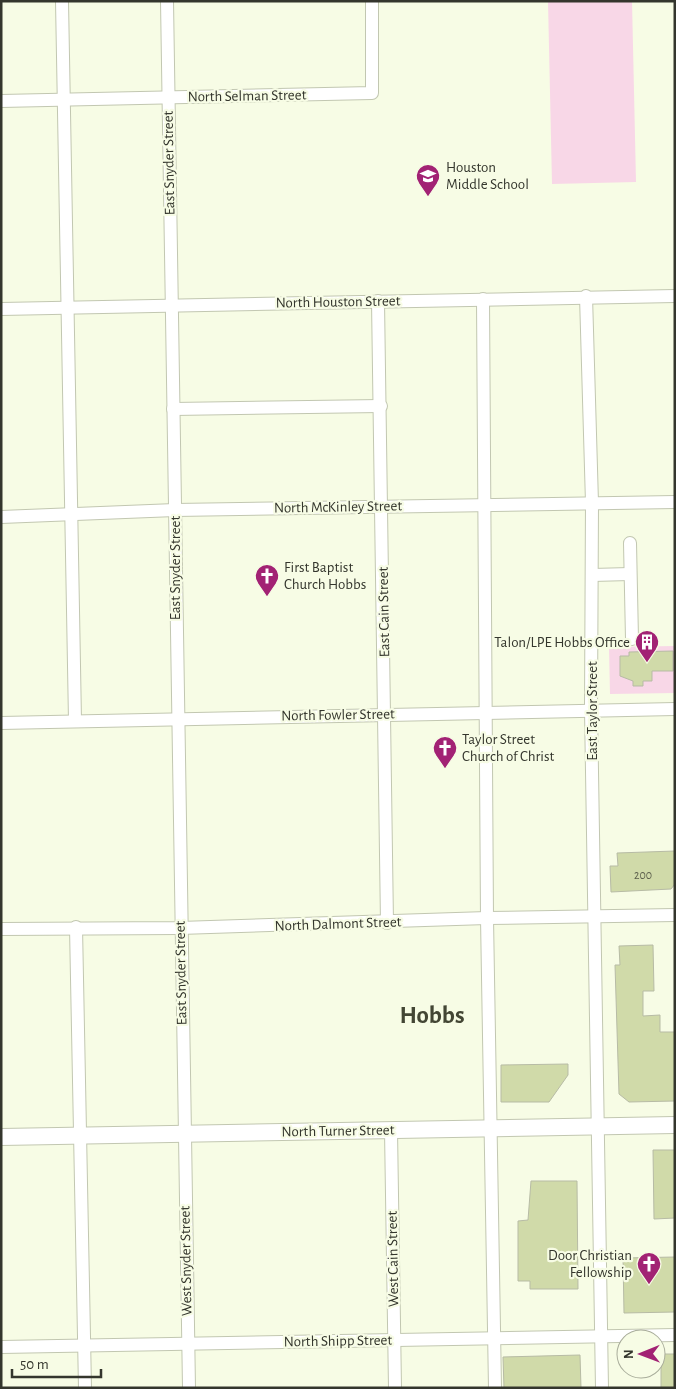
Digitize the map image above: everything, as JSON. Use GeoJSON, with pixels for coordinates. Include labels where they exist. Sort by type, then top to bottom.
{"type":"FeatureCollection","features":[{"type":"Feature","properties":{"kind":"main road","name":"North Turner Street"},"geometry":{"type":"LineString","coordinates":[[1,1137],[675,1125]]}},
{"type":"Feature","properties":{"kind":"street"},"geometry":{"type":"LineString","coordinates":[[62,1],[75,721]]}},
{"type":"Feature","properties":{"kind":"street","name":"East Snyder Street"},"geometry":{"type":"LineString","coordinates":[[167,1],[170,305],[175,510],[176,720],[184,1134]]}},
{"type":"Feature","properties":{"kind":"street","name":"North Selman Street"},"geometry":{"type":"LineString","coordinates":[[1,101],[372,93],[372,1]]}},
{"type":"Feature","properties":{"kind":"street","name":"North Houston Street"},"geometry":{"type":"LineString","coordinates":[[1,309],[586,296],[675,296]]}},
{"type":"Feature","properties":{"kind":"street","name":"East Taylor Street"},"geometry":{"type":"LineString","coordinates":[[586,296],[592,503],[592,710],[602,1388]]}},
{"type":"Feature","properties":{"kind":"street"},"geometry":{"type":"LineString","coordinates":[[483,299],[487,918],[495,1388]]}},
{"type":"Feature","properties":{"kind":"street","name":"East Cain Street"},"geometry":{"type":"LineString","coordinates":[[378,301],[383,506],[387,923]]}},
{"type":"Feature","properties":{"kind":"street"},"geometry":{"type":"LineString","coordinates":[[173,409],[381,406]]}},
{"type":"Feature","properties":{"kind":"street","name":"North McKinley Street"},"geometry":{"type":"LineString","coordinates":[[1,517],[175,510],[675,502]]}},
{"type":"Feature","properties":{"kind":"street"},"geometry":{"type":"LineString","coordinates":[[630,543],[632,639]]}},
{"type":"Feature","properties":{"kind":"street"},"geometry":{"type":"LineString","coordinates":[[592,575],[630,574]]}},
{"type":"Feature","properties":{"kind":"street","name":"North Fowler Street"},"geometry":{"type":"LineString","coordinates":[[1,723],[486,711],[675,709]]}},
{"type":"Feature","properties":{"kind":"street","name":"North Dalmont Street"},"geometry":{"type":"LineString","coordinates":[[1,929],[76,927],[180,928],[387,923],[487,918],[675,915]]}},
{"type":"Feature","properties":{"kind":"street"},"geometry":{"type":"LineString","coordinates":[[76,927],[85,1388]]}},
{"type":"Feature","properties":{"kind":"street","name":"West Cain Street"},"geometry":{"type":"LineString","coordinates":[[391,1130],[395,1388]]}},
{"type":"Feature","properties":{"kind":"street","name":"West Snyder Street"},"geometry":{"type":"LineString","coordinates":[[184,1134],[189,1388]]}},
{"type":"Feature","properties":{"kind":"street","name":"North Shipp Street"},"geometry":{"type":"LineString","coordinates":[[1,1347],[675,1334]]}},
{"type":"Feature","properties":{"kind":"shaded area"},"geometry":{"type":"Polygon","coordinates":[[[548,1],[632,1],[636,182],[552,184],[548,1]]]}},
{"type":"Feature","properties":{"kind":"shaded area"},"geometry":{"type":"Polygon","coordinates":[[[675,646],[675,693],[610,694],[609,647],[675,646]]]}},
{"type":"Feature","properties":{"kind":"building","name":"Talon/LPE Hobbs Office"},"geometry":{"type":"Polygon","coordinates":[[[673,651],[673,671],[652,671],[652,681],[643,681],[643,686],[633,686],[633,681],[620,676],[620,656],[629,656],[629,652],[673,651]]]}},
{"type":"Feature","properties":{"kind":"building"},"geometry":{"type":"Polygon","coordinates":[[[675,851],[675,884],[671,889],[611,892],[610,866],[618,866],[617,853],[675,851]]]}},
{"type":"Feature","properties":{"kind":"building"},"geometry":{"type":"Polygon","coordinates":[[[653,945],[654,991],[643,991],[643,1016],[660,1015],[660,1032],[675,1032],[675,1101],[629,1102],[619,1094],[615,965],[620,965],[619,946],[653,945]]]}},
{"type":"Feature","properties":{"kind":"building"},"geometry":{"type":"Polygon","coordinates":[[[568,1064],[568,1075],[549,1102],[501,1102],[501,1065],[568,1064]]]}},
{"type":"Feature","properties":{"kind":"building"},"geometry":{"type":"Polygon","coordinates":[[[653,1150],[675,1150],[675,1218],[654,1219],[653,1150]]]}},
{"type":"Feature","properties":{"kind":"building"},"geometry":{"type":"Polygon","coordinates":[[[531,1181],[577,1181],[578,1289],[530,1289],[530,1281],[518,1281],[518,1221],[528,1220],[531,1181]]]}},
{"type":"Feature","properties":{"kind":"building","name":"Door Christian Fellowship"},"geometry":{"type":"Polygon","coordinates":[[[675,1257],[675,1312],[624,1313],[623,1258],[675,1257]]]}},
{"type":"Feature","properties":{"kind":"building"},"geometry":{"type":"Polygon","coordinates":[[[666,1354],[675,1354],[675,1388],[661,1388],[661,1379],[666,1379],[666,1354]]]}},
{"type":"Feature","properties":{"kind":"building"},"geometry":{"type":"Polygon","coordinates":[[[580,1355],[581,1388],[504,1388],[503,1357],[580,1355]]]}},
{"type":"Feature","properties":{"kind":"place","name":"Houston Middle School"},"geometry":{"type":"Point","coordinates":[428,197]}},
{"type":"Feature","properties":{"kind":"place","name":"First Baptist Church Hobbs"},"geometry":{"type":"Point","coordinates":[267,597]}},
{"type":"Feature","properties":{"kind":"place","name":"Talon/LPE Hobbs Office"},"geometry":{"type":"Point","coordinates":[647,663]}},
{"type":"Feature","properties":{"kind":"place","name":"Taylor Street Church of Christ"},"geometry":{"type":"Point","coordinates":[445,769]}},
{"type":"Feature","properties":{"kind":"place","name":"Door Christian Fellowship"},"geometry":{"type":"Point","coordinates":[649,1285]}},
{"type":"Feature","properties":{"kind":"district","name":"Hobbs"},"geometry":{"type":"Point","coordinates":[432,1015]}}]}
